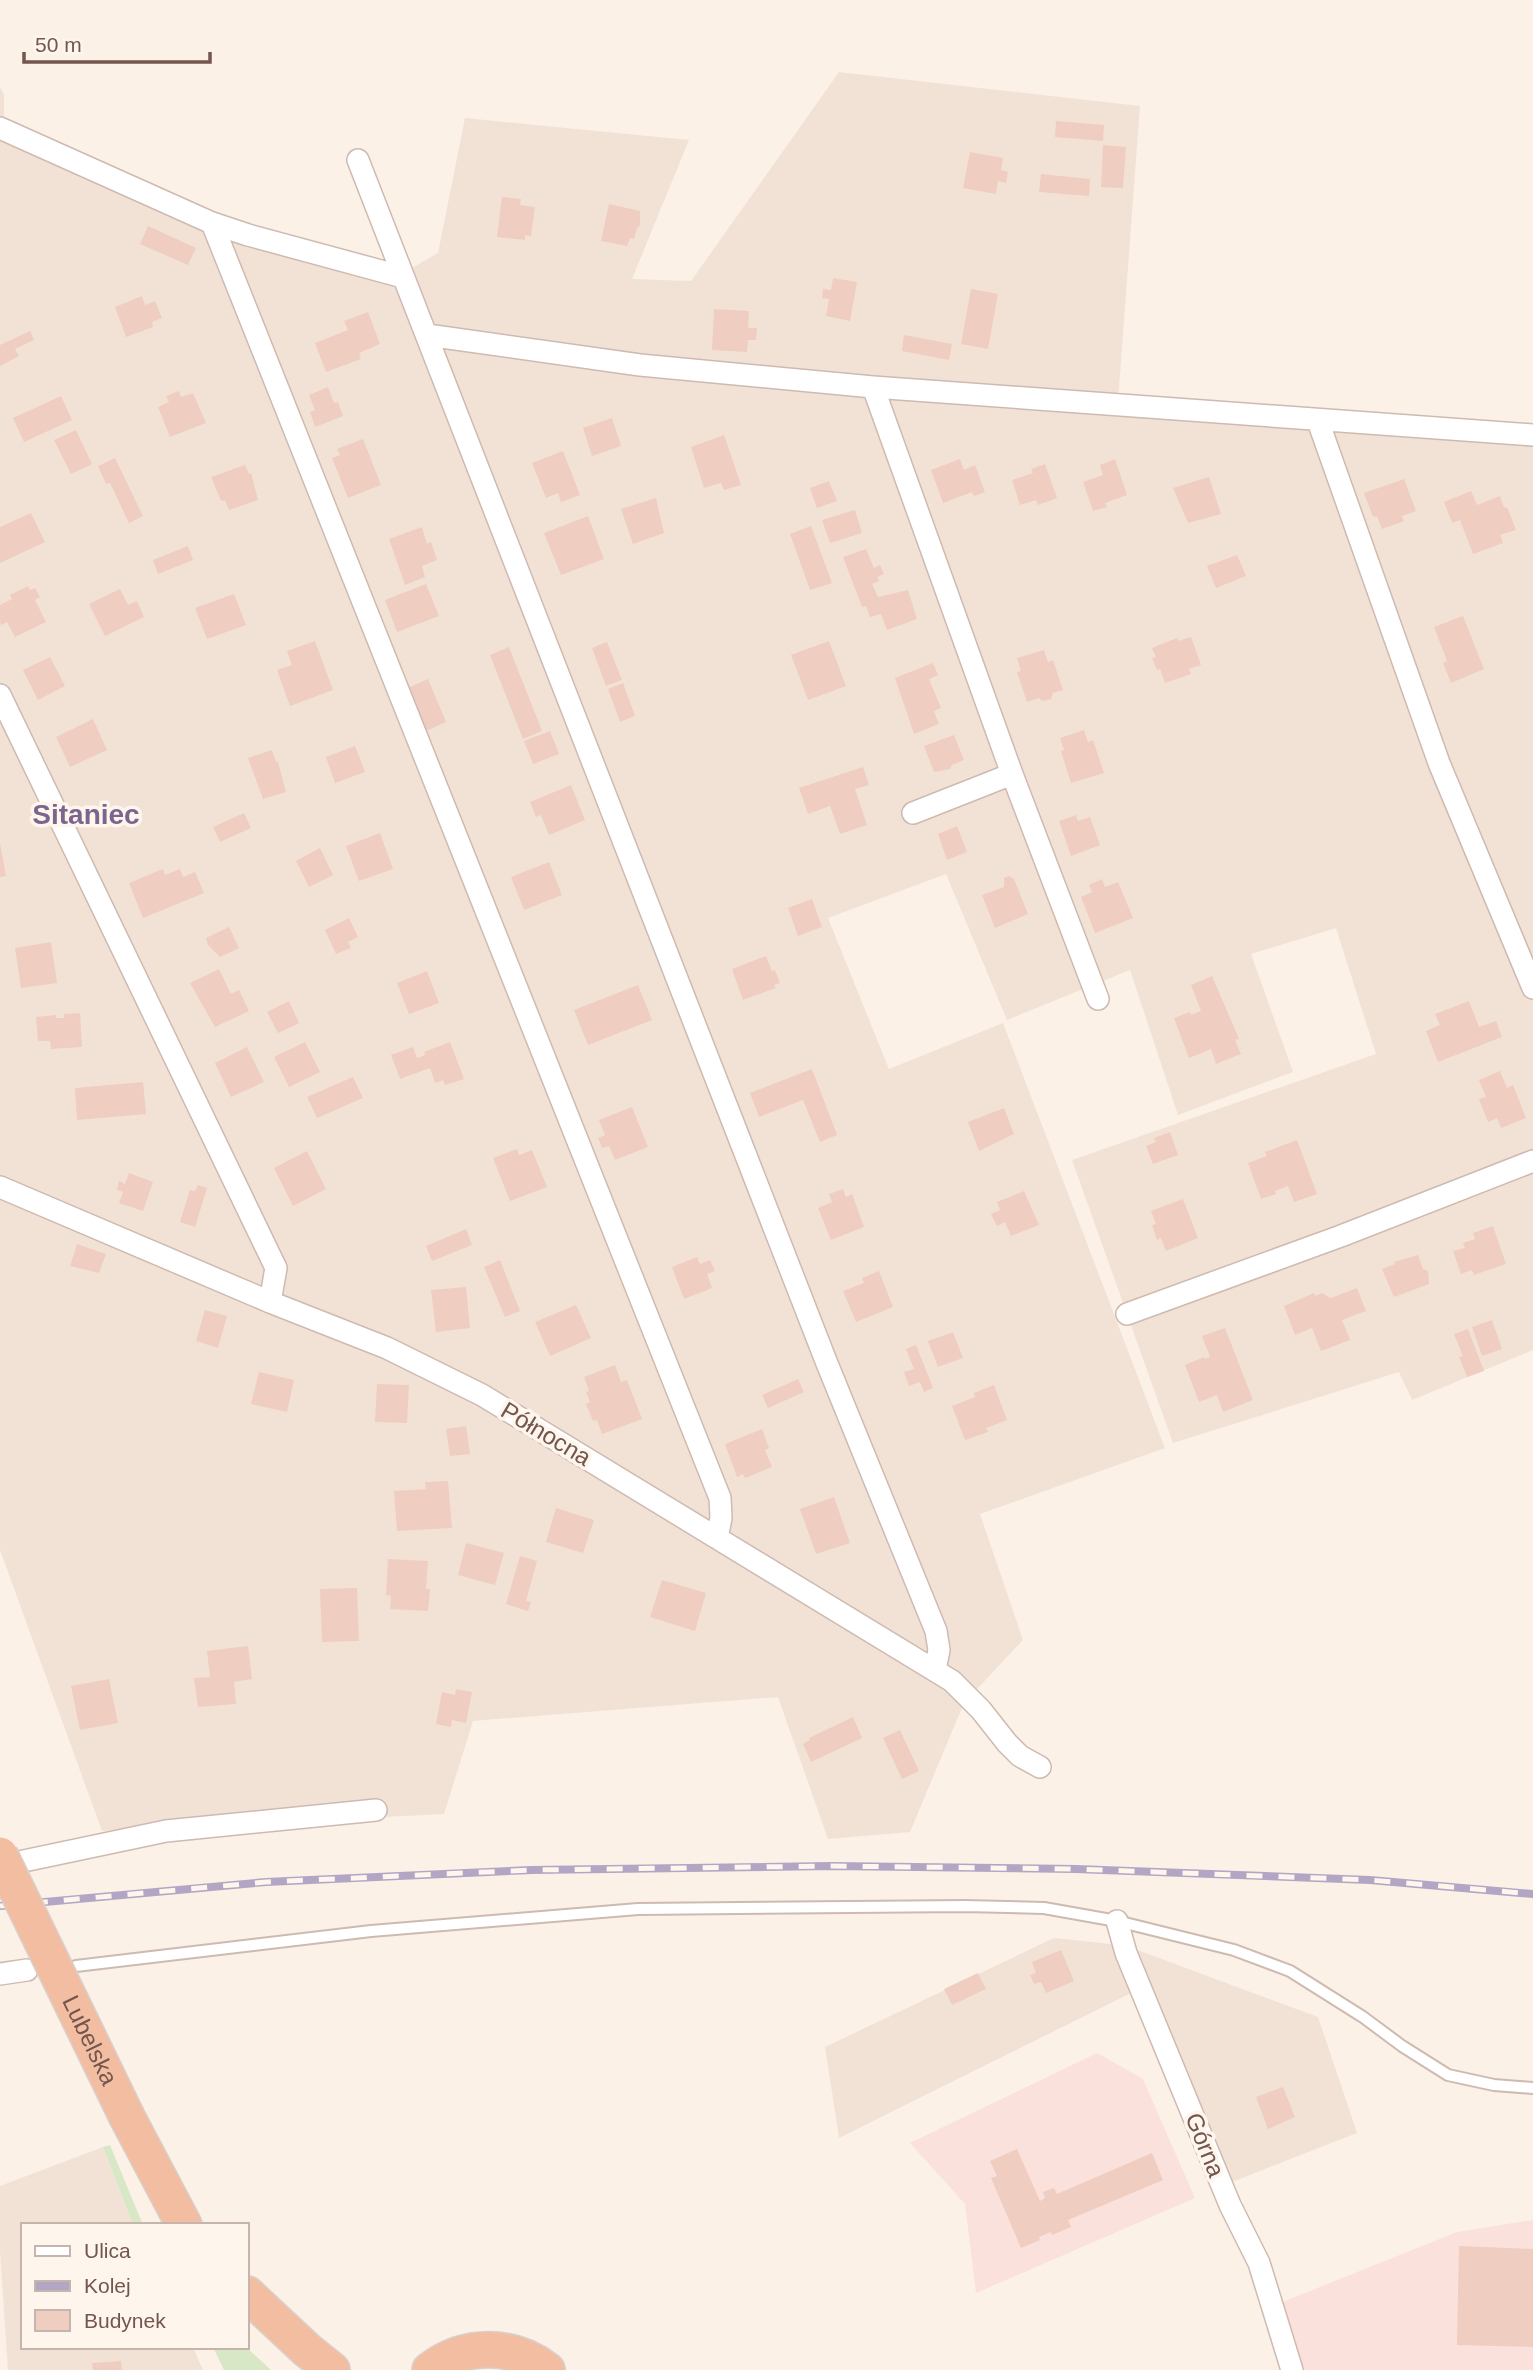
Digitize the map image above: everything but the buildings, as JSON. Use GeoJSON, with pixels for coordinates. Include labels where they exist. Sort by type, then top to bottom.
{"type":"FeatureCollection","features":[{"type":"Feature","properties":{"kind":"highway","name":"Lubelska"},"geometry":{"type":"LineString","coordinates":[[0,1856],[127,2117],[183,2223]]}},
{"type":"Feature","properties":{"kind":"highway"},"geometry":{"type":"LineString","coordinates":[[248,2295],[332,2370]]}},
{"type":"Feature","properties":{"kind":"highway"},"geometry":{"type":"LineString","coordinates":[[248,2325],[294,2370]]}},
{"type":"Feature","properties":{"kind":"highway"},"geometry":{"type":"LineString","coordinates":[[430,2370],[452,2356],[467,2351],[497,2349],[527,2357],[547,2370]]}},
{"type":"Feature","properties":{"kind":"street"},"geometry":{"type":"LineString","coordinates":[[0,128],[212,223],[403,277]]}},
{"type":"Feature","properties":{"kind":"street"},"geometry":{"type":"LineString","coordinates":[[358,160],[826,1361],[936,1632],[939,1650],[936,1670]]}},
{"type":"Feature","properties":{"kind":"street"},"geometry":{"type":"LineString","coordinates":[[212,223],[720,1498],[721,1518],[717,1538]]}},
{"type":"Feature","properties":{"kind":"street"},"geometry":{"type":"LineString","coordinates":[[427,335],[640,365],[873,387],[1533,435]]}},
{"type":"Feature","properties":{"kind":"street"},"geometry":{"type":"LineString","coordinates":[[873,387],[1012,774],[1098,999]]}},
{"type":"Feature","properties":{"kind":"street"},"geometry":{"type":"LineString","coordinates":[[1318,421],[1439,763],[1533,988]]}},
{"type":"Feature","properties":{"kind":"street"},"geometry":{"type":"LineString","coordinates":[[0,695],[276,1268],[270,1302]]}},
{"type":"Feature","properties":{"kind":"street"},"geometry":{"type":"LineString","coordinates":[[913,813],[1012,774]]}},
{"type":"Feature","properties":{"kind":"street"},"geometry":{"type":"LineString","coordinates":[[1127,1314],[1341,1236],[1533,1161]]}},
{"type":"Feature","properties":{"kind":"street","name":"Północna"},"geometry":{"type":"LineString","coordinates":[[0,1187],[270,1302],[387,1348],[482,1395],[936,1670],[966,1693],[1020,1756],[1040,1767]]}},
{"type":"Feature","properties":{"kind":"street"},"geometry":{"type":"LineString","coordinates":[[0,1866],[166,1831],[376,1810]]}},
{"type":"Feature","properties":{"kind":"street","name":"Górna"},"geometry":{"type":"LineString","coordinates":[[1117,1921],[1126,1953],[1220,2182],[1259,2263],[1292,2370]]}},
{"type":"Feature","properties":{"kind":"street"},"geometry":{"type":"LineString","coordinates":[[0,1974],[27,1970]]}},
{"type":"Feature","properties":{"kind":"lane"},"geometry":{"type":"LineString","coordinates":[[76,1966],[344,1933],[638,1909],[1031,1908],[1117,1921],[1234,1950],[1290,1971],[1448,2075],[1494,2085],[1533,2088]]}},
{"type":"Feature","properties":{"kind":"shaded area"},"geometry":{"type":"Polygon","coordinates":[[[839,72],[1140,106],[1117,415],[1533,444],[1533,1350],[1412,1400],[1399,1372],[1173,1443],[1072,1160],[1376,1054],[1336,928],[1251,954],[1293,1072],[1178,1115],[1130,970],[1007,1020],[946,874],[828,918],[889,1069],[1003,1023],[1165,1448],[980,1514],[1023,1640],[964,1703],[910,1832],[828,1839],[778,1697],[473,1721],[444,1814],[102,1831],[0,1550],[0,87],[4,95],[4,135],[389,281],[438,253],[465,118],[689,140],[632,279],[691,281],[839,72]]]}},
{"type":"Feature","properties":{"kind":"shaded area"},"geometry":{"type":"Polygon","coordinates":[[[1054,1938],[1111,1944],[1133,1992],[839,2138],[825,2047],[1054,1938]]]}},
{"type":"Feature","properties":{"kind":"shaded area"},"geometry":{"type":"Polygon","coordinates":[[[1135,1949],[1318,2017],[1357,2133],[1232,2182],[1182,2071],[1135,1949]]]}},
{"type":"Feature","properties":{"kind":"shaded area"},"geometry":{"type":"Polygon","coordinates":[[[1097,2053],[1143,2079],[1195,2198],[976,2293],[965,2204],[910,2143],[1097,2053]]]}},
{"type":"Feature","properties":{"kind":"shaded area"},"geometry":{"type":"Polygon","coordinates":[[[103,2147],[132,2223],[21,2223],[21,2349],[194,2349],[203,2370],[8,2370],[0,2251],[0,2186],[103,2147]]]}},
{"type":"Feature","properties":{"kind":"shaded area"},"geometry":{"type":"Polygon","coordinates":[[[1533,2220],[1533,2370],[1301,2370],[1280,2303],[1457,2232],[1533,2220]]]}},
{"type":"Feature","properties":{"kind":"green space"},"geometry":{"type":"Polygon","coordinates":[[[110,2145],[142,2223],[132,2223],[103,2147],[110,2145]]]}},
{"type":"Feature","properties":{"kind":"green space"},"geometry":{"type":"Polygon","coordinates":[[[214,2349],[248,2349],[271,2370],[224,2370],[214,2349]]]}},
{"type":"Feature","properties":{"kind":"railway"},"geometry":{"type":"LineString","coordinates":[[0,1906],[266,1882],[531,1870],[831,1866],[1076,1869],[1370,1880],[1533,1894]]}},
{"type":"Feature","properties":{"kind":"district","name":"Sitaniec"},"geometry":{"type":"Point","coordinates":[86,814]}}]}
